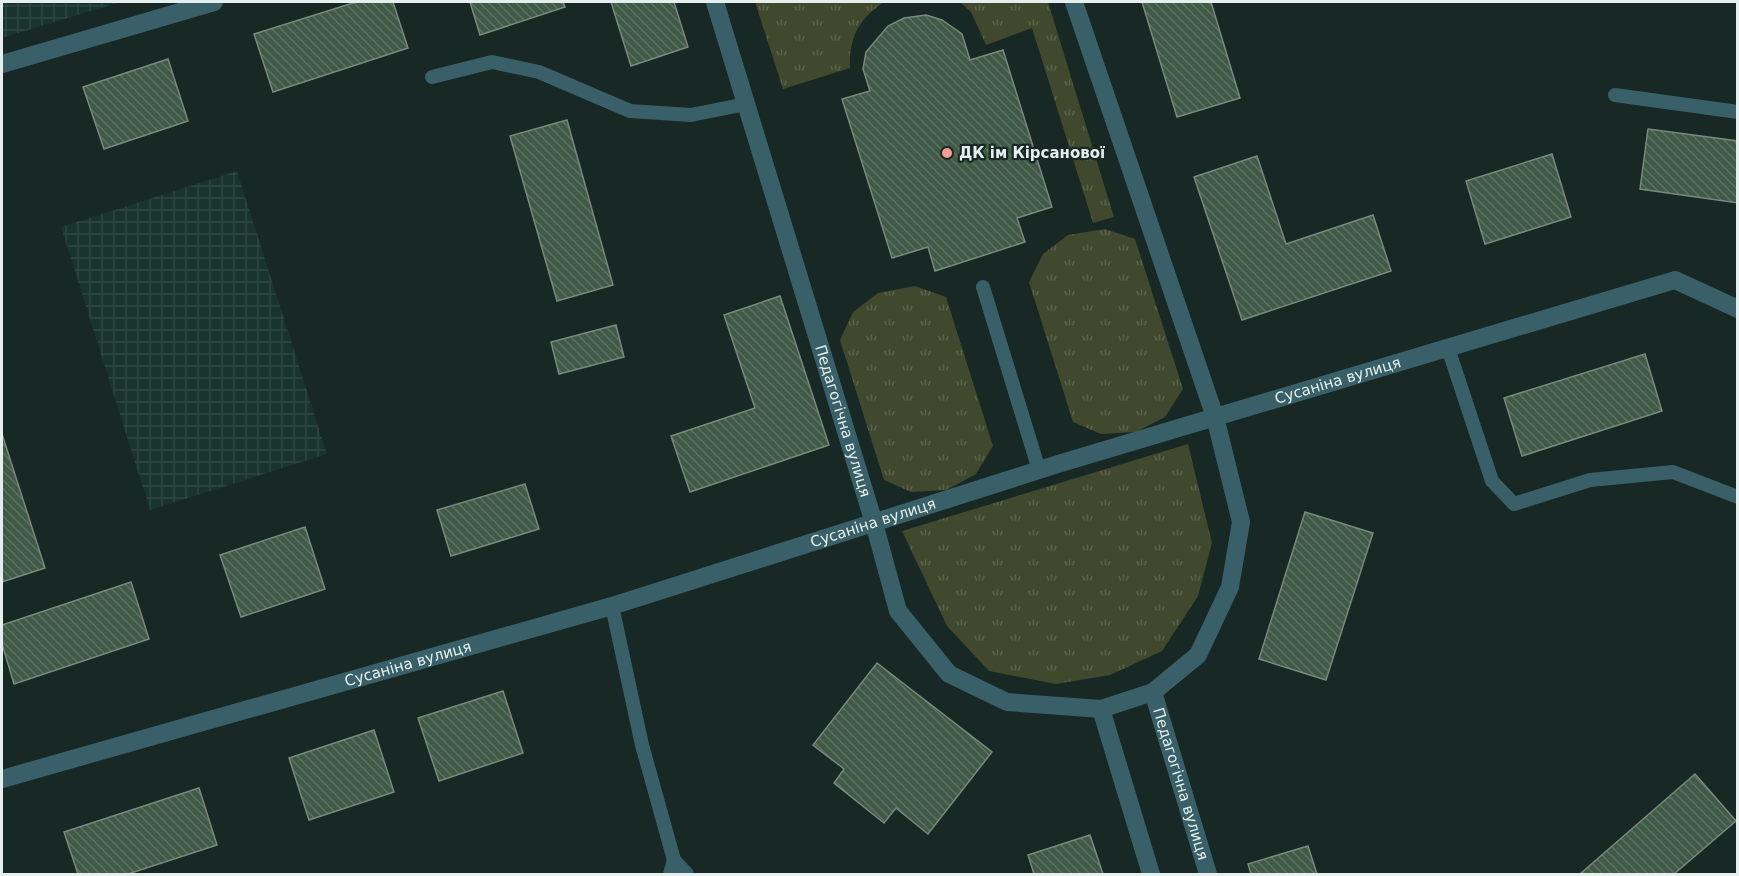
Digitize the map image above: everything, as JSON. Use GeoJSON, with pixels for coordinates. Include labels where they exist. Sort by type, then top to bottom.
{"type":"FeatureCollection","features":[{"type":"Feature","properties":{"kind":"street"},"geometry":{"type":"LineString","coordinates":[[2,64],[214,2]]}},
{"type":"Feature","properties":{"kind":"street","name":"Педагогічна вулиця"},"geometry":{"type":"LineString","coordinates":[[715,2],[874,523],[898,611],[949,674],[1007,702],[1101,709],[1153,692],[1198,655],[1230,587],[1241,522],[1215,417],[1074,2]]}},
{"type":"Feature","properties":{"kind":"street","name":"Сусаніна вулиця"},"geometry":{"type":"LineString","coordinates":[[2,779],[612,606],[1039,470],[1676,280],[1737,309]]}},
{"type":"Feature","properties":{"kind":"street","name":"Педагогічна вулиця"},"geometry":{"type":"LineString","coordinates":[[1153,692],[1208,874]]}},
{"type":"Feature","properties":{"kind":"street"},"geometry":{"type":"LineString","coordinates":[[1101,709],[1151,874]]}},
{"type":"Feature","properties":{"kind":"lane"},"geometry":{"type":"LineString","coordinates":[[432,77],[492,62],[539,72],[630,111],[691,115],[746,104]]}},
{"type":"Feature","properties":{"kind":"lane"},"geometry":{"type":"LineString","coordinates":[[1615,95],[1737,112]]}},
{"type":"Feature","properties":{"kind":"lane"},"geometry":{"type":"LineString","coordinates":[[983,287],[1039,470]]}},
{"type":"Feature","properties":{"kind":"lane"},"geometry":{"type":"LineString","coordinates":[[1448,348],[1492,481],[1514,504],[1590,480],[1673,472],[1737,497]]}},
{"type":"Feature","properties":{"kind":"lane"},"geometry":{"type":"LineString","coordinates":[[612,606],[642,745],[674,860],[687,874]]}},
{"type":"Feature","properties":{"kind":"lane"},"geometry":{"type":"LineString","coordinates":[[670,874],[674,860]]}},
{"type":"Feature","properties":{"kind":"shaded area"},"geometry":{"type":"Polygon","coordinates":[[[2,2],[120,2],[2,38],[2,2]]]}},
{"type":"Feature","properties":{"kind":"shaded area"},"geometry":{"type":"Polygon","coordinates":[[[237,171],[327,454],[150,510],[61,227],[237,171]]]}},
{"type":"Feature","properties":{"kind":"green space"},"geometry":{"type":"Polygon","coordinates":[[[755,2],[884,2],[868,15],[857,30],[851,47],[850,68],[783,89],[755,2]]]}},
{"type":"Feature","properties":{"kind":"green space"},"geometry":{"type":"Polygon","coordinates":[[[960,2],[1048,2],[1114,217],[1093,223],[1032,28],[986,45],[971,12],[960,2]]]}},
{"type":"Feature","properties":{"kind":"green space"},"geometry":{"type":"Polygon","coordinates":[[[1105,229],[1135,239],[1183,389],[1165,417],[1136,432],[1101,434],[1073,422],[1029,282],[1043,254],[1068,235],[1105,229]]]}},
{"type":"Feature","properties":{"kind":"green space"},"geometry":{"type":"Polygon","coordinates":[[[915,286],[946,297],[993,446],[976,474],[946,490],[911,492],[884,480],[840,340],[853,312],[878,293],[915,286]]]}},
{"type":"Feature","properties":{"kind":"green space"},"geometry":{"type":"Polygon","coordinates":[[[1188,444],[1212,543],[1198,596],[1162,651],[1110,675],[1056,684],[989,671],[947,626],[902,531],[1188,444]]]}},
{"type":"Feature","properties":{"kind":"building"},"geometry":{"type":"Polygon","coordinates":[[[356,2],[393,2],[408,48],[273,92],[254,34],[356,2]]]}},
{"type":"Feature","properties":{"kind":"building"},"geometry":{"type":"Polygon","coordinates":[[[470,2],[563,2],[565,7],[480,35],[470,2]]]}},
{"type":"Feature","properties":{"kind":"building"},"geometry":{"type":"Polygon","coordinates":[[[611,2],[674,2],[688,47],[631,66],[611,2]]]}},
{"type":"Feature","properties":{"kind":"building"},"geometry":{"type":"Polygon","coordinates":[[[1142,2],[1211,2],[1240,98],[1177,117],[1142,2]]]}},
{"type":"Feature","properties":{"kind":"building","name":"ДК ім Кірсанової"},"geometry":{"type":"Polygon","coordinates":[[[926,15],[942,20],[962,34],[970,60],[1003,50],[1052,207],[1017,218],[1025,242],[935,271],[928,247],[892,258],[842,99],[870,91],[863,69],[866,52],[888,26],[904,18],[926,15]]]}},
{"type":"Feature","properties":{"kind":"building"},"geometry":{"type":"Polygon","coordinates":[[[168,59],[188,121],[104,149],[83,87],[168,59]]]}},
{"type":"Feature","properties":{"kind":"building"},"geometry":{"type":"Polygon","coordinates":[[[567,120],[613,285],[557,301],[510,136],[567,120]]]}},
{"type":"Feature","properties":{"kind":"building"},"geometry":{"type":"Polygon","coordinates":[[[1648,129],[1738,141],[1738,203],[1640,189],[1648,129]]]}},
{"type":"Feature","properties":{"kind":"building"},"geometry":{"type":"Polygon","coordinates":[[[1552,154],[1571,217],[1485,244],[1466,181],[1552,154]]]}},
{"type":"Feature","properties":{"kind":"building"},"geometry":{"type":"Polygon","coordinates":[[[1257,156],[1286,244],[1373,215],[1391,271],[1242,320],[1194,177],[1257,156]]]}},
{"type":"Feature","properties":{"kind":"building"},"geometry":{"type":"Polygon","coordinates":[[[780,296],[829,445],[690,492],[671,436],[755,408],[724,315],[780,296]]]}},
{"type":"Feature","properties":{"kind":"building"},"geometry":{"type":"Polygon","coordinates":[[[616,325],[624,357],[559,374],[551,342],[616,325]]]}},
{"type":"Feature","properties":{"kind":"building"},"geometry":{"type":"Polygon","coordinates":[[[1645,354],[1662,411],[1522,456],[1504,398],[1645,354]]]}},
{"type":"Feature","properties":{"kind":"building"},"geometry":{"type":"Polygon","coordinates":[[[2,434],[45,568],[2,582],[2,434]]]}},
{"type":"Feature","properties":{"kind":"building"},"geometry":{"type":"Polygon","coordinates":[[[525,484],[539,529],[451,556],[437,510],[525,484]]]}},
{"type":"Feature","properties":{"kind":"building"},"geometry":{"type":"Polygon","coordinates":[[[1305,512],[1373,533],[1326,680],[1259,659],[1305,512]]]}},
{"type":"Feature","properties":{"kind":"building"},"geometry":{"type":"Polygon","coordinates":[[[305,527],[325,589],[241,617],[220,555],[305,527]]]}},
{"type":"Feature","properties":{"kind":"building"},"geometry":{"type":"Polygon","coordinates":[[[131,582],[149,639],[14,684],[2,644],[2,625],[131,582]]]}},
{"type":"Feature","properties":{"kind":"building"},"geometry":{"type":"Polygon","coordinates":[[[877,663],[992,752],[928,834],[896,808],[884,823],[834,783],[844,769],[813,745],[877,663]]]}},
{"type":"Feature","properties":{"kind":"building"},"geometry":{"type":"Polygon","coordinates":[[[503,691],[523,753],[439,781],[418,718],[503,691]]]}},
{"type":"Feature","properties":{"kind":"building"},"geometry":{"type":"Polygon","coordinates":[[[374,730],[394,792],[309,820],[289,758],[374,730]]]}},
{"type":"Feature","properties":{"kind":"building"},"geometry":{"type":"Polygon","coordinates":[[[1695,774],[1736,821],[1674,874],[1580,874],[1695,774]]]}},
{"type":"Feature","properties":{"kind":"building"},"geometry":{"type":"Polygon","coordinates":[[[199,788],[217,845],[128,874],[78,874],[64,832],[199,788]]]}},
{"type":"Feature","properties":{"kind":"building"},"geometry":{"type":"Polygon","coordinates":[[[1090,835],[1103,874],[1034,874],[1028,855],[1090,835]]]}},
{"type":"Feature","properties":{"kind":"building"},"geometry":{"type":"Polygon","coordinates":[[[1308,846],[1317,874],[1251,874],[1248,864],[1308,846]]]}},
{"type":"Feature","properties":{"kind":"place","name":"ДК ім Кірсанової"},"geometry":{"type":"Point","coordinates":[947,153]}}]}
